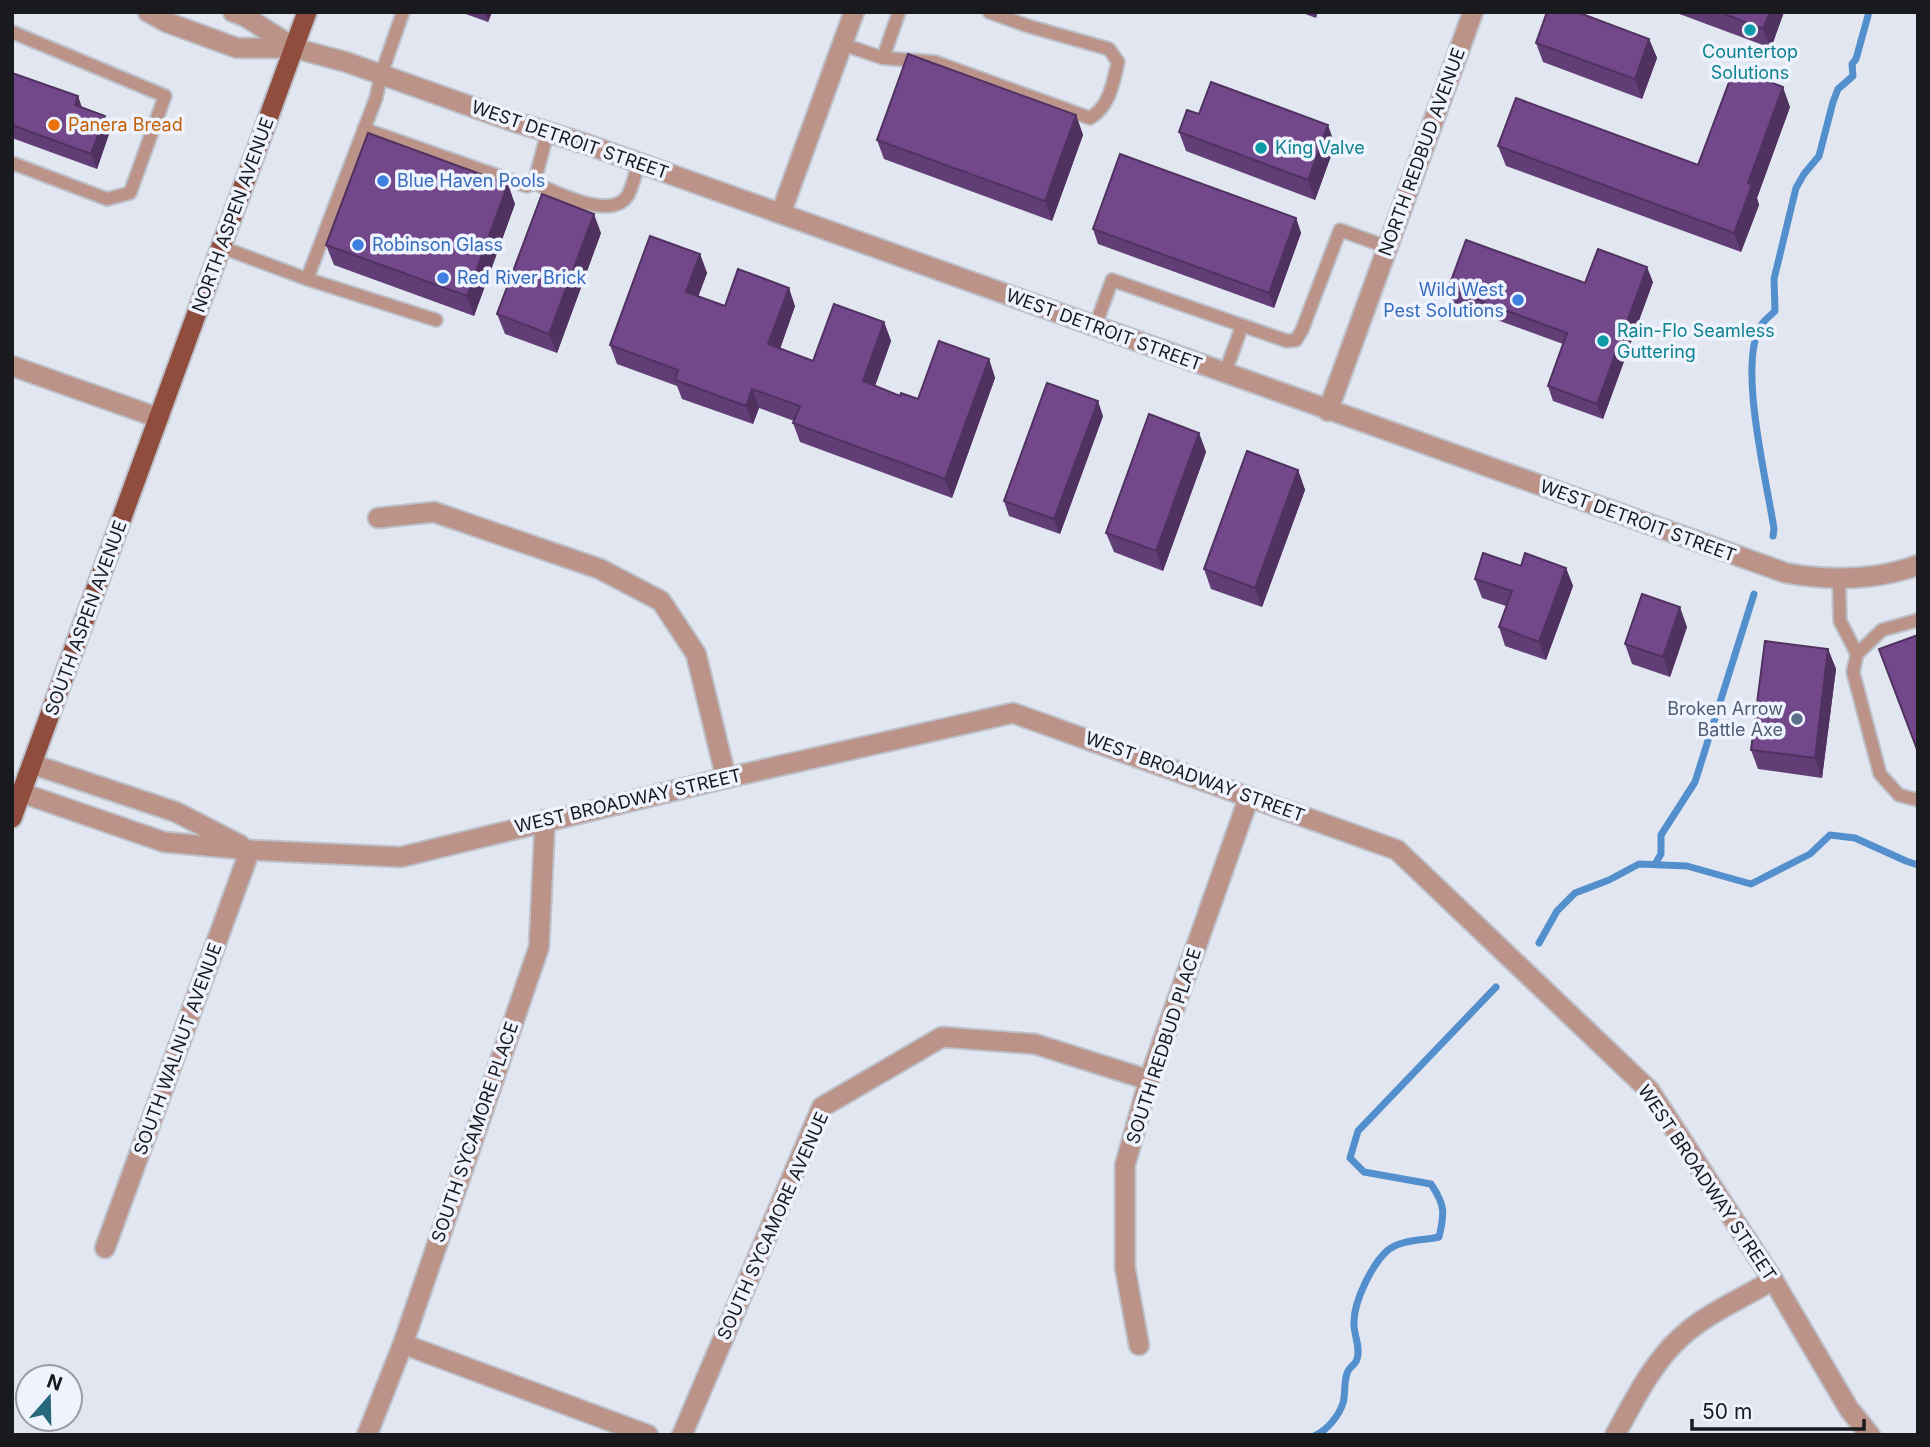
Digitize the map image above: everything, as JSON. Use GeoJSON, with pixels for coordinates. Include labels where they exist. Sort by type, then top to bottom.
{"type":"FeatureCollection","features":[{"type":"Feature","properties":{"kind":"main road","name":"NORTH ASPEN AVENUE"},"geometry":{"type":"LineString","coordinates":[[159,418],[307,12]]}},
{"type":"Feature","properties":{"kind":"main road","name":"SOUTH ASPEN AVENUE"},"geometry":{"type":"LineString","coordinates":[[12,818],[159,418]]}},
{"type":"Feature","properties":{"kind":"street","name":"WEST DETROIT STREET"},"geometry":{"type":"LineString","coordinates":[[148,12],[166,22],[237,48],[294,48]]}},
{"type":"Feature","properties":{"kind":"street","name":"WEST DETROIT STREET"},"geometry":{"type":"LineString","coordinates":[[233,12],[246,17],[294,48],[548,131],[781,213],[1755,563],[1786,573],[1839,579],[1871,577],[1918,565]]}},
{"type":"Feature","properties":{"kind":"street"},"geometry":{"type":"LineString","coordinates":[[781,213],[854,12]]}},
{"type":"Feature","properties":{"kind":"street","name":"NORTH REDBUD AVENUE"},"geometry":{"type":"LineString","coordinates":[[1328,411],[1473,12]]}},
{"type":"Feature","properties":{"kind":"street"},"geometry":{"type":"LineString","coordinates":[[12,366],[159,418]]}},
{"type":"Feature","properties":{"kind":"street"},"geometry":{"type":"LineString","coordinates":[[379,518],[434,512],[600,569],[661,601],[696,654],[726,778]]}},
{"type":"Feature","properties":{"kind":"street","name":"WEST BROADWAY STREET"},"geometry":{"type":"LineString","coordinates":[[22,793],[164,842],[250,850],[401,857],[545,820],[1013,713],[1397,850],[1649,1090],[1773,1280],[1849,1409],[1870,1435]]}},
{"type":"Feature","properties":{"kind":"street","name":"WEST BROADWAY STREET"},"geometry":{"type":"LineString","coordinates":[[32,764],[176,812],[250,850]]}},
{"type":"Feature","properties":{"kind":"street","name":"SOUTH REDBUD PLACE"},"geometry":{"type":"LineString","coordinates":[[1139,1345],[1125,1268],[1125,1165],[1149,1080],[1249,797]]}},
{"type":"Feature","properties":{"kind":"street","name":"SOUTH SYCAMORE PLACE"},"geometry":{"type":"LineString","coordinates":[[367,1435],[403,1344],[539,947],[545,820]]}},
{"type":"Feature","properties":{"kind":"street","name":"SOUTH WALNUT AVENUE"},"geometry":{"type":"LineString","coordinates":[[105,1248],[250,850]]}},
{"type":"Feature","properties":{"kind":"street","name":"SOUTH SYCAMORE AVENUE"},"geometry":{"type":"LineString","coordinates":[[682,1435],[822,1107],[942,1037],[1035,1044],[1149,1080]]}},
{"type":"Feature","properties":{"kind":"street"},"geometry":{"type":"LineString","coordinates":[[1615,1435],[1659,1361],[1681,1336],[1773,1280]]}},
{"type":"Feature","properties":{"kind":"street"},"geometry":{"type":"LineString","coordinates":[[403,1344],[648,1435]]}},
{"type":"Feature","properties":{"kind":"lane"},"geometry":{"type":"LineString","coordinates":[[307,279],[376,98],[381,75],[403,12]]}},
{"type":"Feature","properties":{"kind":"lane"},"geometry":{"type":"LineString","coordinates":[[883,58],[899,12]]}},
{"type":"Feature","properties":{"kind":"lane"},"geometry":{"type":"LineString","coordinates":[[842,44],[883,58],[935,62],[1090,118],[1099,112],[1109,97],[1118,62],[1110,49],[989,12]]}},
{"type":"Feature","properties":{"kind":"lane"},"geometry":{"type":"LineString","coordinates":[[12,32],[165,96],[130,193],[107,199],[12,163]]}},
{"type":"Feature","properties":{"kind":"lane"},"geometry":{"type":"LineString","coordinates":[[364,129],[527,186],[534,183],[580,202],[611,207],[627,197],[639,163]]}},
{"type":"Feature","properties":{"kind":"lane"},"geometry":{"type":"LineString","coordinates":[[534,183],[548,131]]}},
{"type":"Feature","properties":{"kind":"lane"},"geometry":{"type":"LineString","coordinates":[[1095,327],[1112,280],[1287,341],[1296,340],[1303,330],[1340,230],[1387,247]]}},
{"type":"Feature","properties":{"kind":"lane"},"geometry":{"type":"LineString","coordinates":[[221,247],[307,279],[436,320]]}},
{"type":"Feature","properties":{"kind":"lane"},"geometry":{"type":"LineString","coordinates":[[1225,373],[1242,326]]}},
{"type":"Feature","properties":{"kind":"lane"},"geometry":{"type":"LineString","coordinates":[[1839,579],[1840,621],[1857,654]]}},
{"type":"Feature","properties":{"kind":"lane"},"geometry":{"type":"LineString","coordinates":[[1918,620],[1882,630],[1857,654],[1853,672],[1880,774],[1899,795],[1918,800]]}},
{"type":"Feature","properties":{"kind":"building"},"geometry":{"type":"Polygon","coordinates":[[[1547,12],[1577,12],[1649,39],[1635,79],[1536,43],[1547,12]]]}},
{"type":"Feature","properties":{"kind":"building"},"geometry":{"type":"Polygon","coordinates":[[[1719,12],[1770,12],[1763,29],[1719,12]]]}},
{"type":"Feature","properties":{"kind":"building"},"geometry":{"type":"Polygon","coordinates":[[[908,54],[1076,115],[1045,201],[877,140],[908,54]]]}},
{"type":"Feature","properties":{"kind":"building"},"geometry":{"type":"Polygon","coordinates":[[[1734,69],[1783,87],[1748,183],[1752,185],[1734,233],[1498,146],[1516,98],[1698,165],[1734,69]]]}},
{"type":"Feature","properties":{"kind":"building","name":"Panera Bread"},"geometry":{"type":"Polygon","coordinates":[[[12,73],[78,96],[75,105],[105,116],[91,154],[12,125],[12,73]]]}},
{"type":"Feature","properties":{"kind":"building","name":"King Valve"},"geometry":{"type":"Polygon","coordinates":[[[1211,82],[1328,125],[1308,180],[1179,132],[1187,110],[1199,114],[1211,82]]]}},
{"type":"Feature","properties":{"kind":"building"},"geometry":{"type":"Polygon","coordinates":[[[368,133],[508,184],[467,296],[326,245],[368,133]]]}},
{"type":"Feature","properties":{"kind":"building"},"geometry":{"type":"Polygon","coordinates":[[[1120,154],[1296,218],[1269,293],[1093,229],[1120,154]]]}},
{"type":"Feature","properties":{"kind":"building"},"geometry":{"type":"Polygon","coordinates":[[[542,194],[594,214],[549,334],[497,314],[542,194]]]}},
{"type":"Feature","properties":{"kind":"building"},"geometry":{"type":"Polygon","coordinates":[[[650,236],[700,254],[686,292],[725,306],[738,269],[789,288],[768,344],[813,361],[834,304],[884,322],[863,381],[900,396],[901,393],[918,399],[939,341],[989,359],[945,479],[793,423],[800,406],[752,389],[746,406],[675,380],[678,370],[610,345],[650,236]]]}},
{"type":"Feature","properties":{"kind":"building"},"geometry":{"type":"Polygon","coordinates":[[[1466,240],[1585,283],[1598,249],[1647,267],[1597,404],[1548,386],[1567,333],[1448,289],[1466,240]]]}},
{"type":"Feature","properties":{"kind":"building"},"geometry":{"type":"Polygon","coordinates":[[[1047,383],[1098,401],[1054,519],[1004,501],[1047,383]]]}},
{"type":"Feature","properties":{"kind":"building"},"geometry":{"type":"Polygon","coordinates":[[[1149,414],[1199,433],[1156,551],[1106,533],[1149,414]]]}},
{"type":"Feature","properties":{"kind":"building"},"geometry":{"type":"Polygon","coordinates":[[[1247,451],[1298,470],[1255,588],[1204,569],[1247,451]]]}},
{"type":"Feature","properties":{"kind":"building"},"geometry":{"type":"Polygon","coordinates":[[[1483,553],[1521,566],[1525,553],[1566,568],[1539,642],[1499,627],[1512,591],[1475,579],[1483,553]]]}},
{"type":"Feature","properties":{"kind":"building"},"geometry":{"type":"Polygon","coordinates":[[[1642,594],[1680,607],[1663,657],[1625,644],[1642,594]]]}},
{"type":"Feature","properties":{"kind":"building"},"geometry":{"type":"Polygon","coordinates":[[[1918,635],[1918,752],[1879,649],[1918,635]]]}},
{"type":"Feature","properties":{"kind":"building","name":"Broken Arrow Battle Axe"},"geometry":{"type":"Polygon","coordinates":[[[1765,641],[1828,649],[1815,758],[1751,750],[1765,641]]]}},
{"type":"Feature","properties":{"kind":"waterway"},"geometry":{"type":"LineString","coordinates":[[1773,536],[1753,396],[1754,345],[1761,325],[1775,311],[1774,279],[1796,188],[1819,156],[1838,89],[1853,76],[1852,64],[1856,59],[1869,12]]}},
{"type":"Feature","properties":{"kind":"waterway"},"geometry":{"type":"LineString","coordinates":[[1655,864],[1661,854],[1661,835],[1695,782],[1754,594]]}},
{"type":"Feature","properties":{"kind":"waterway"},"geometry":{"type":"LineString","coordinates":[[1539,943],[1557,911],[1575,893],[1609,880],[1639,864],[1687,866],[1751,884],[1810,854],[1830,835],[1855,838],[1918,865]]}},
{"type":"Feature","properties":{"kind":"waterway"},"geometry":{"type":"LineString","coordinates":[[1316,1435],[1332,1422],[1343,1403],[1346,1375],[1358,1354],[1355,1313],[1370,1273],[1382,1256],[1394,1246],[1439,1237],[1442,1221],[1441,1203],[1431,1184],[1364,1172],[1350,1158],[1358,1131],[1496,987]]}},
{"type":"Feature","properties":{"kind":"place","name":"Countertop Solutions"},"geometry":{"type":"Point","coordinates":[1750,30]}},
{"type":"Feature","properties":{"kind":"place","name":"Panera Bread"},"geometry":{"type":"Point","coordinates":[54,125]}},
{"type":"Feature","properties":{"kind":"place","name":"King Valve"},"geometry":{"type":"Point","coordinates":[1261,148]}},
{"type":"Feature","properties":{"kind":"place","name":"Blue Haven Pools"},"geometry":{"type":"Point","coordinates":[383,181]}},
{"type":"Feature","properties":{"kind":"place","name":"Robinson Glass"},"geometry":{"type":"Point","coordinates":[358,245]}},
{"type":"Feature","properties":{"kind":"place","name":"Red River Brick"},"geometry":{"type":"Point","coordinates":[443,278]}},
{"type":"Feature","properties":{"kind":"place","name":"Wild West Pest Solutions"},"geometry":{"type":"Point","coordinates":[1518,300]}},
{"type":"Feature","properties":{"kind":"place","name":"Rain-Flo Seamless Guttering"},"geometry":{"type":"Point","coordinates":[1603,341]}},
{"type":"Feature","properties":{"kind":"place","name":"Broken Arrow Battle Axe"},"geometry":{"type":"Point","coordinates":[1797,719]}}]}
